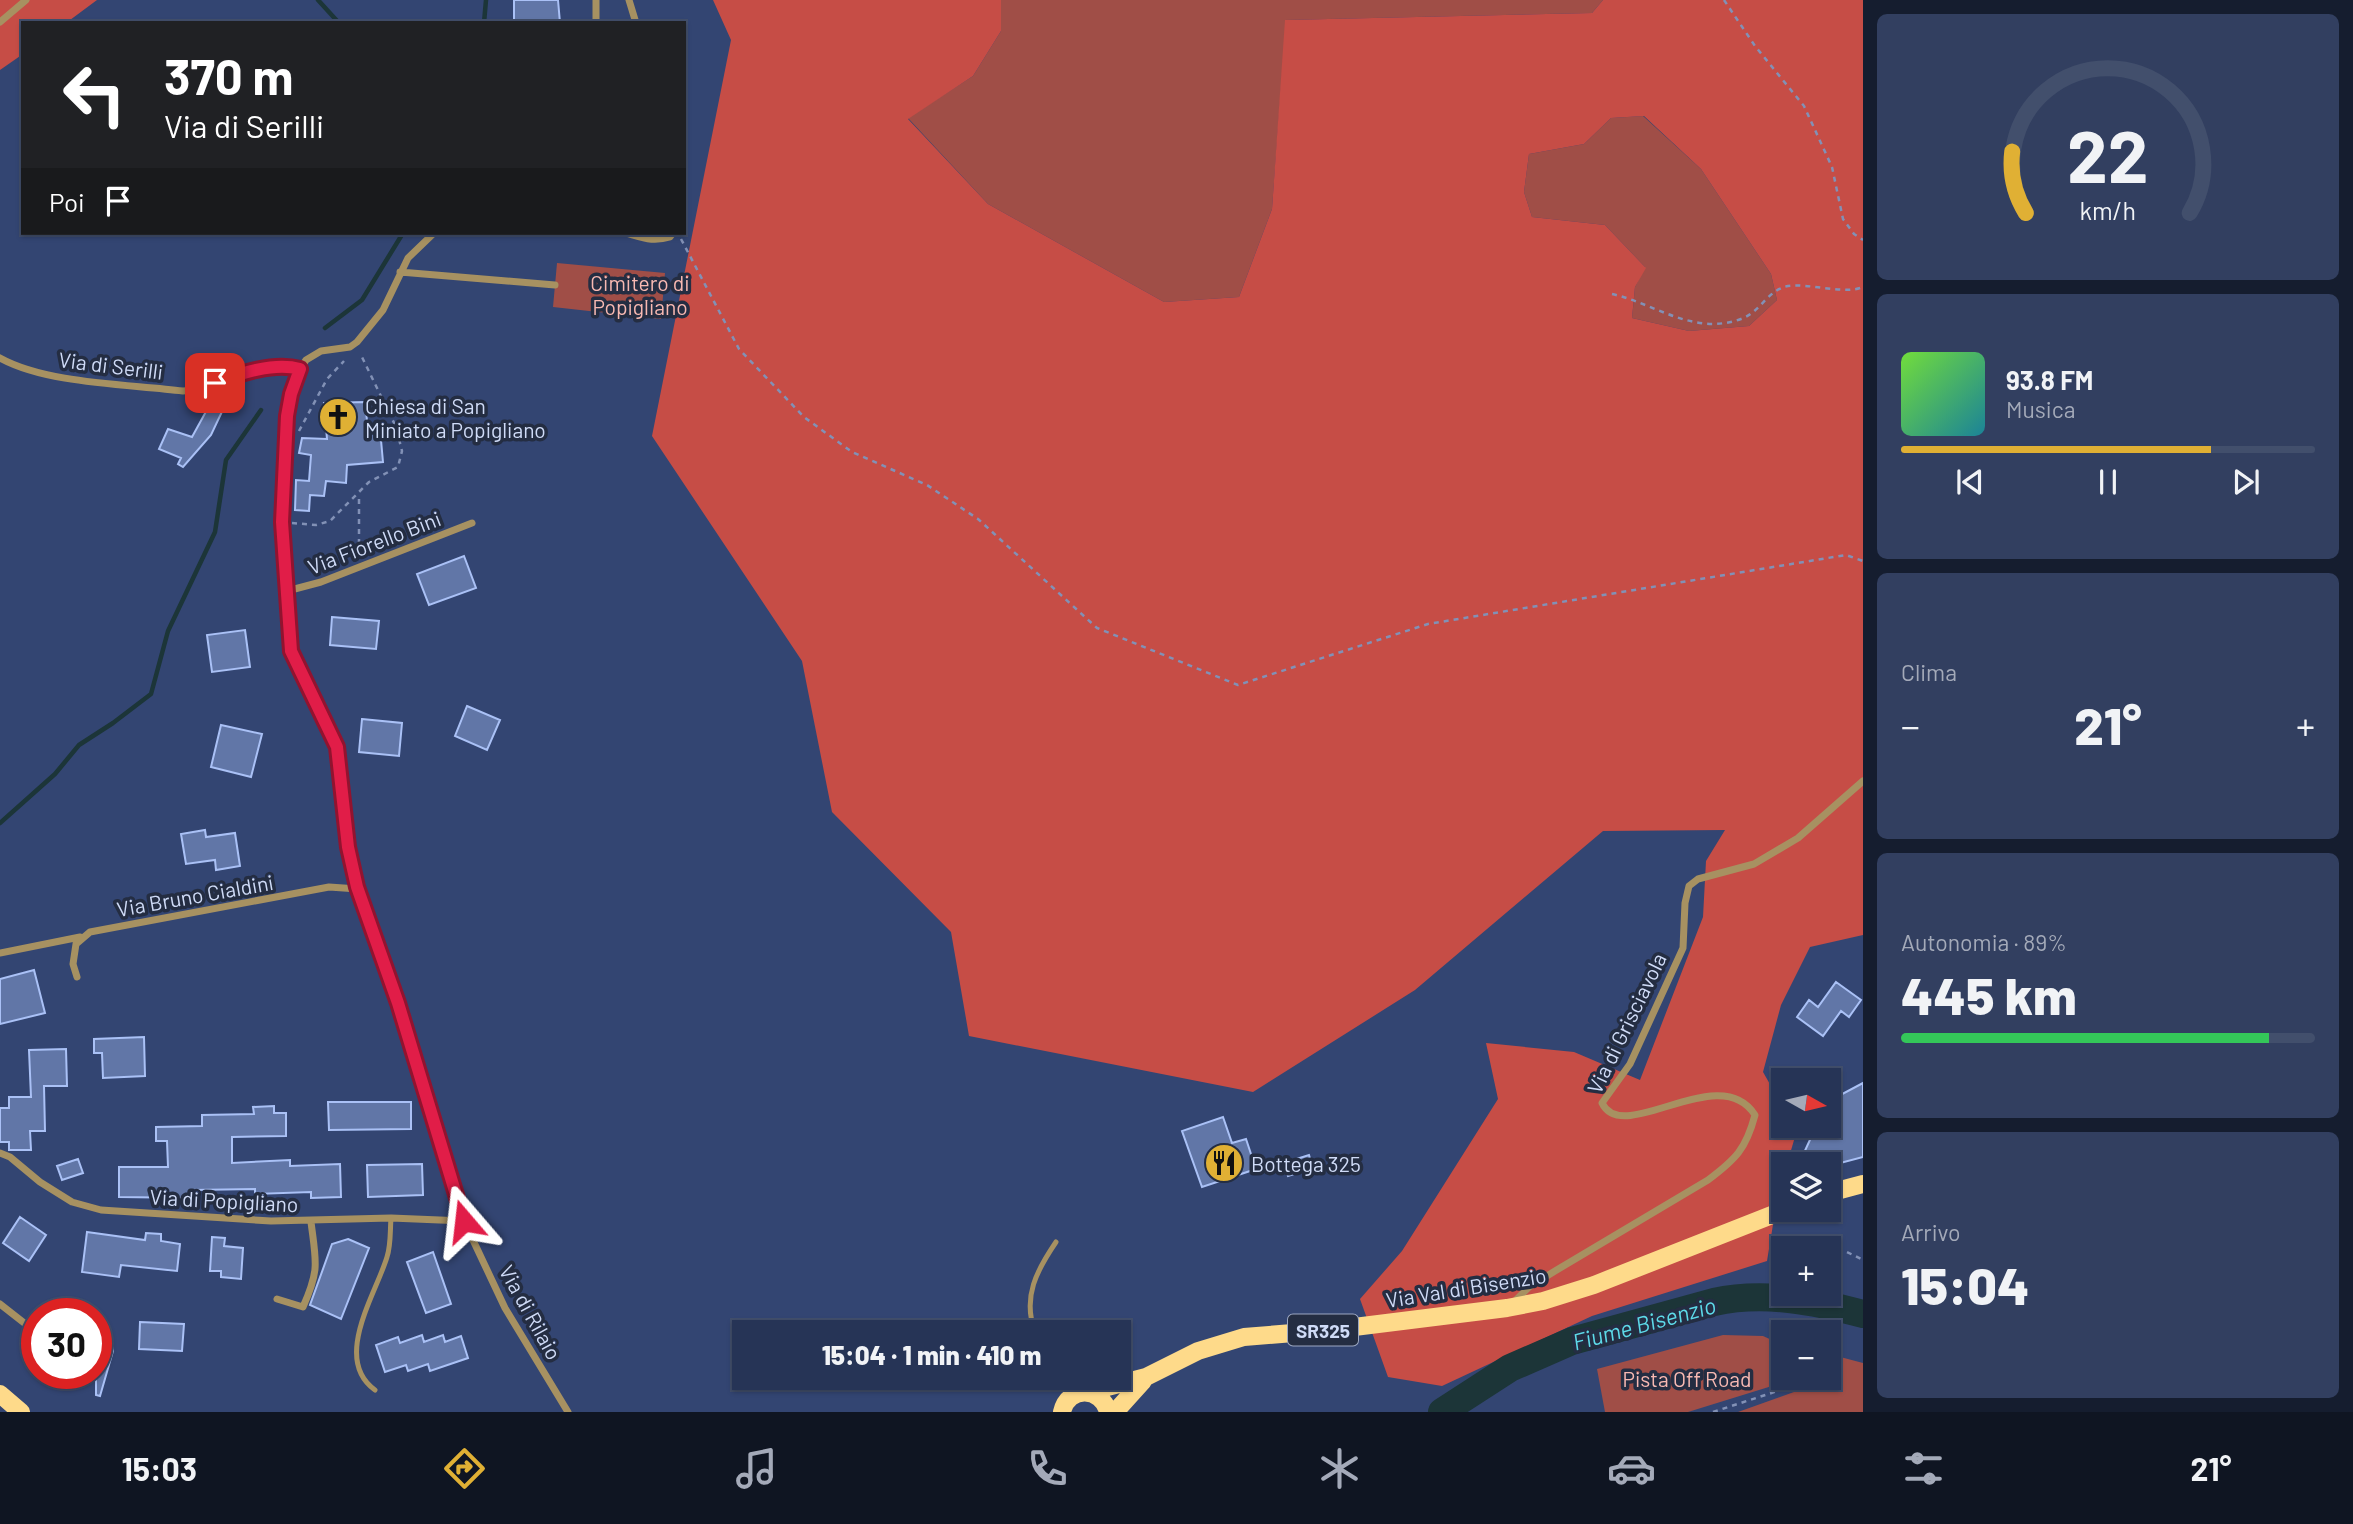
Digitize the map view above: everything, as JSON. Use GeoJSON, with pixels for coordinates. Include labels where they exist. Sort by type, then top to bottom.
{"type":"FeatureCollection","features":[{"type":"Feature","properties":{"kind":"main road"},"geometry":{"type":"LineString","coordinates":[[1841,1190],[1863,1184]]}},
{"type":"Feature","properties":{"kind":"main road","name":"Via Val di Bisenzio"},"geometry":{"type":"LineString","coordinates":[[1146,1377],[1198,1351],[1244,1337],[1330,1330],[1544,1301],[1594,1285],[1771,1215]]}},
{"type":"Feature","properties":{"kind":"main road","name":"SR325"},"geometry":{"type":"LineString","coordinates":[[1069,1403],[1146,1377]]}},
{"type":"Feature","properties":{"kind":"main road","name":"SR325"},"geometry":{"type":"LineString","coordinates":[[1115,1412],[1146,1377]]}},
{"type":"Feature","properties":{"kind":"main road"},"geometry":{"type":"LineString","coordinates":[[0,1394],[21,1412]]}},
{"type":"Feature","properties":{"kind":"main road"},"geometry":{"type":"LineString","coordinates":[[1069,1403],[1102,1398],[1108,1412]]}},
{"type":"Feature","properties":{"kind":"street"},"geometry":{"type":"LineString","coordinates":[[0,22],[26,0]]}},
{"type":"Feature","properties":{"kind":"street"},"geometry":{"type":"LineString","coordinates":[[596,0],[596,21]]}},
{"type":"Feature","properties":{"kind":"street"},"geometry":{"type":"LineString","coordinates":[[629,0],[635,21]]}},
{"type":"Feature","properties":{"kind":"street"},"geometry":{"type":"LineString","coordinates":[[300,369],[306,360],[321,351],[351,346],[383,310],[408,258],[432,235]]}},
{"type":"Feature","properties":{"kind":"street"},"geometry":{"type":"LineString","coordinates":[[632,235],[660,240],[672,235]]}},
{"type":"Feature","properties":{"kind":"street"},"geometry":{"type":"LineString","coordinates":[[400,272],[555,285]]}},
{"type":"Feature","properties":{"kind":"street","name":"Via di Serilli"},"geometry":{"type":"LineString","coordinates":[[0,358],[19,369],[45,375],[183,391],[194,391],[237,374],[287,365],[300,369]]}},
{"type":"Feature","properties":{"kind":"street","name":"Via di Rilaio"},"geometry":{"type":"LineString","coordinates":[[300,369],[287,416],[282,522],[291,651],[337,747],[348,847],[358,889],[398,1003],[464,1221],[505,1307],[568,1412]]}},
{"type":"Feature","properties":{"kind":"street","name":"Via Fiorello Bini"},"geometry":{"type":"LineString","coordinates":[[287,590],[321,582],[472,523]]}},
{"type":"Feature","properties":{"kind":"street","name":"Via di Grisciavola"},"geometry":{"type":"LineString","coordinates":[[1507,1308],[1529,1287],[1546,1276],[1708,1180],[1731,1163],[1744,1148],[1755,1115],[1748,1103],[1737,1096],[1708,1096],[1631,1115],[1613,1113],[1605,1109],[1602,1103],[1630,1064],[1683,948],[1685,903],[1689,887],[1698,879],[1754,864],[1798,838],[1863,781]]}},
{"type":"Feature","properties":{"kind":"street","name":"Via Bruno Cialdini"},"geometry":{"type":"LineString","coordinates":[[0,953],[81,937],[109,928],[329,887],[358,889]]}},
{"type":"Feature","properties":{"kind":"street"},"geometry":{"type":"LineString","coordinates":[[77,977],[74,951],[81,937]]}},
{"type":"Feature","properties":{"kind":"street","name":"Via di Popigliano"},"geometry":{"type":"LineString","coordinates":[[0,1153],[10,1157],[40,1182],[72,1202],[124,1213],[311,1222],[391,1218],[464,1221]]}},
{"type":"Feature","properties":{"kind":"street"},"geometry":{"type":"LineString","coordinates":[[277,1299],[303,1307],[311,1289],[316,1269],[311,1222]]}},
{"type":"Feature","properties":{"kind":"street"},"geometry":{"type":"LineString","coordinates":[[0,1304],[21,1320]]}},
{"type":"Feature","properties":{"kind":"lane"},"geometry":{"type":"LineString","coordinates":[[375,1390],[364,1382],[357,1360],[358,1335],[388,1255],[391,1218]]}},
{"type":"Feature","properties":{"kind":"lane"},"geometry":{"type":"LineString","coordinates":[[1032,1320],[1028,1301],[1034,1278],[1056,1242]]}},
{"type":"Feature","properties":{"kind":"path"},"geometry":{"type":"LineString","coordinates":[[1724,0],[1755,46],[1804,106],[1832,167],[1843,219],[1854,234],[1863,240]]}},
{"type":"Feature","properties":{"kind":"path"},"geometry":{"type":"LineString","coordinates":[[676,235],[739,349],[804,417],[852,452],[927,485],[978,519],[1097,628],[1238,685],[1428,624],[1846,555],[1863,561]]}},
{"type":"Feature","properties":{"kind":"path"},"geometry":{"type":"LineString","coordinates":[[1612,294],[1626,297],[1663,315],[1697,324],[1740,319],[1755,312],[1778,288],[1863,287]]}},
{"type":"Feature","properties":{"kind":"path"},"geometry":{"type":"LineString","coordinates":[[297,435],[327,379],[344,361],[351,346]]}},
{"type":"Feature","properties":{"kind":"path"},"geometry":{"type":"LineString","coordinates":[[282,522],[322,524],[337,516],[369,482],[398,467],[402,451],[396,427],[351,346]]}},
{"type":"Feature","properties":{"kind":"path"},"geometry":{"type":"LineString","coordinates":[[359,493],[357,536],[360,567]]}},
{"type":"Feature","properties":{"kind":"path"},"geometry":{"type":"LineString","coordinates":[[1841,1249],[1863,1261]]}},
{"type":"Feature","properties":{"kind":"path"},"geometry":{"type":"LineString","coordinates":[[1713,1412],[1781,1390]]}},
{"type":"Feature","properties":{"kind":"green space"},"geometry":{"type":"Polygon","coordinates":[[[1001,0],[1603,0],[1592,13],[1286,20],[1272,209],[1239,297],[1164,302],[988,204],[908,118],[973,76],[1001,31],[1001,0]]]}},
{"type":"Feature","properties":{"kind":"green space"},"geometry":{"type":"Polygon","coordinates":[[[1643,116],[1701,169],[1771,274],[1777,300],[1749,326],[1689,331],[1632,318],[1635,287],[1645,267],[1605,225],[1532,217],[1524,192],[1529,154],[1584,144],[1611,118],[1643,116]]]}},
{"type":"Feature","properties":{"kind":"green space","name":"Cimitero di Popigliano"},"geometry":{"type":"Polygon","coordinates":[[[557,263],[665,273],[661,319],[553,307],[557,263]]]}},
{"type":"Feature","properties":{"kind":"green space","name":"Pista Off Road"},"geometry":{"type":"Polygon","coordinates":[[[1723,1335],[1763,1336],[1771,1340],[1771,1386],[1688,1412],[1605,1412],[1597,1369],[1723,1335]]]}},
{"type":"Feature","properties":{"kind":"green space"},"geometry":{"type":"Polygon","coordinates":[[[1841,1357],[1863,1363],[1863,1412],[1738,1412],[1799,1390],[1841,1390],[1841,1357]]]}},
{"type":"Feature","properties":{"kind":"shaded area"},"geometry":{"type":"Polygon","coordinates":[[[0,0],[97,0],[69,21],[21,21],[21,55],[0,70],[0,0]]]}},
{"type":"Feature","properties":{"kind":"shaded area"},"geometry":{"type":"Polygon","coordinates":[[[713,0],[1001,0],[1001,31],[973,76],[908,119],[988,204],[1164,302],[1239,297],[1272,209],[1285,20],[1592,13],[1603,0],[1863,0],[1863,935],[1810,947],[1781,1005],[1763,1072],[1771,1086],[1771,1138],[1795,1138],[1791,1152],[1771,1152],[1771,1222],[1773,1222],[1767,1261],[1592,1316],[1442,1386],[1388,1377],[1360,1299],[1402,1251],[1498,1099],[1486,1043],[1574,1052],[1640,1080],[1703,917],[1706,861],[1725,830],[1603,831],[1415,990],[1253,1092],[969,1036],[951,932],[832,812],[802,661],[652,436],[731,40],[713,0]],[[1644,116],[1611,118],[1584,144],[1529,154],[1524,192],[1532,217],[1605,225],[1646,268],[1635,287],[1632,318],[1689,331],[1749,326],[1777,300],[1771,274],[1701,169],[1644,116]]]}},
{"type":"Feature","properties":{"kind":"building"},"geometry":{"type":"Polygon","coordinates":[[[514,0],[558,0],[560,21],[514,20],[514,0]]]}},
{"type":"Feature","properties":{"kind":"building"},"geometry":{"type":"Polygon","coordinates":[[[214,397],[227,401],[211,435],[183,467],[178,464],[181,458],[159,449],[168,429],[192,437],[214,397]]]}},
{"type":"Feature","properties":{"kind":"building"},"geometry":{"type":"Polygon","coordinates":[[[365,402],[368,430],[380,429],[383,462],[347,465],[346,483],[326,481],[324,496],[310,495],[309,511],[295,510],[296,480],[309,481],[311,455],[299,453],[302,438],[327,439],[324,403],[365,402]]]}},
{"type":"Feature","properties":{"kind":"building"},"geometry":{"type":"Polygon","coordinates":[[[464,556],[476,588],[429,605],[417,574],[464,556]]]}},
{"type":"Feature","properties":{"kind":"building"},"geometry":{"type":"Polygon","coordinates":[[[332,617],[379,621],[376,649],[330,645],[332,617]]]}},
{"type":"Feature","properties":{"kind":"building"},"geometry":{"type":"Polygon","coordinates":[[[245,630],[250,667],[212,672],[207,635],[245,630]]]}},
{"type":"Feature","properties":{"kind":"building"},"geometry":{"type":"Polygon","coordinates":[[[467,706],[500,720],[487,750],[455,736],[467,706]]]}},
{"type":"Feature","properties":{"kind":"building"},"geometry":{"type":"Polygon","coordinates":[[[362,719],[402,723],[399,756],[359,752],[362,719]]]}},
{"type":"Feature","properties":{"kind":"building"},"geometry":{"type":"Polygon","coordinates":[[[221,725],[262,734],[251,777],[211,767],[221,725]]]}},
{"type":"Feature","properties":{"kind":"building"},"geometry":{"type":"Polygon","coordinates":[[[205,830],[206,837],[235,833],[240,866],[216,870],[215,860],[186,864],[181,834],[205,830]]]}},
{"type":"Feature","properties":{"kind":"building"},"geometry":{"type":"Polygon","coordinates":[[[34,970],[45,1013],[0,1024],[0,979],[34,970]]]}},
{"type":"Feature","properties":{"kind":"building"},"geometry":{"type":"Polygon","coordinates":[[[1836,982],[1861,1000],[1849,1017],[1841,1011],[1823,1036],[1797,1017],[1809,1000],[1818,1007],[1836,982]]]}},
{"type":"Feature","properties":{"kind":"building"},"geometry":{"type":"Polygon","coordinates":[[[144,1037],[145,1076],[103,1078],[102,1053],[94,1053],[94,1039],[144,1037]]]}},
{"type":"Feature","properties":{"kind":"building"},"geometry":{"type":"Polygon","coordinates":[[[66,1049],[67,1086],[44,1086],[45,1131],[30,1131],[31,1150],[9,1150],[9,1142],[0,1142],[0,1108],[9,1108],[9,1097],[31,1097],[29,1050],[66,1049]]]}},
{"type":"Feature","properties":{"kind":"building"},"geometry":{"type":"Polygon","coordinates":[[[1863,1083],[1863,1157],[1841,1163],[1841,1152],[1804,1152],[1811,1138],[1841,1138],[1841,1095],[1863,1083]]]}},
{"type":"Feature","properties":{"kind":"building"},"geometry":{"type":"Polygon","coordinates":[[[328,1102],[411,1102],[411,1129],[329,1130],[328,1102]]]}},
{"type":"Feature","properties":{"kind":"building"},"geometry":{"type":"Polygon","coordinates":[[[274,1106],[274,1113],[286,1113],[286,1136],[232,1137],[232,1163],[290,1160],[290,1166],[340,1164],[341,1197],[311,1198],[311,1192],[255,1194],[255,1189],[193,1190],[194,1198],[119,1197],[119,1167],[168,1167],[167,1141],[156,1141],[156,1127],[202,1126],[202,1115],[254,1114],[253,1107],[274,1106]]]}},
{"type":"Feature","properties":{"kind":"building"},"geometry":{"type":"Polygon","coordinates":[[[1223,1117],[1232,1143],[1246,1139],[1256,1169],[1202,1187],[1182,1131],[1223,1117]]]}},
{"type":"Feature","properties":{"kind":"building"},"geometry":{"type":"Polygon","coordinates":[[[1309,1155],[1313,1168],[1288,1176],[1284,1163],[1309,1155]]]}},
{"type":"Feature","properties":{"kind":"building"},"geometry":{"type":"Polygon","coordinates":[[[78,1159],[83,1173],[62,1180],[57,1166],[78,1159]]]}},
{"type":"Feature","properties":{"kind":"building"},"geometry":{"type":"Polygon","coordinates":[[[422,1164],[423,1195],[368,1197],[367,1165],[422,1164]]]}},
{"type":"Feature","properties":{"kind":"building"},"geometry":{"type":"Polygon","coordinates":[[[20,1217],[46,1235],[29,1261],[3,1243],[20,1217]]]}},
{"type":"Feature","properties":{"kind":"building"},"geometry":{"type":"Polygon","coordinates":[[[87,1232],[145,1240],[146,1233],[161,1234],[161,1241],[180,1244],[177,1271],[121,1265],[119,1277],[82,1272],[87,1232]]]}},
{"type":"Feature","properties":{"kind":"building"},"geometry":{"type":"Polygon","coordinates":[[[212,1237],[225,1238],[224,1246],[243,1248],[241,1279],[221,1277],[221,1271],[210,1271],[212,1237]]]}},
{"type":"Feature","properties":{"kind":"building"},"geometry":{"type":"Polygon","coordinates":[[[348,1239],[369,1248],[341,1319],[310,1305],[332,1244],[348,1239]]]}},
{"type":"Feature","properties":{"kind":"building"},"geometry":{"type":"Polygon","coordinates":[[[433,1252],[451,1304],[426,1313],[407,1262],[433,1252]]]}},
{"type":"Feature","properties":{"kind":"building"},"geometry":{"type":"Polygon","coordinates":[[[140,1322],[184,1324],[182,1351],[139,1349],[140,1322]]]}},
{"type":"Feature","properties":{"kind":"building"},"geometry":{"type":"Polygon","coordinates":[[[422,1335],[424,1342],[443,1335],[445,1342],[461,1336],[468,1358],[430,1371],[428,1364],[408,1371],[406,1365],[385,1372],[376,1345],[398,1337],[400,1343],[422,1335]]]}},
{"type":"Feature","properties":{"kind":"building"},"geometry":{"type":"Polygon","coordinates":[[[96,1389],[102,1389],[100,1396],[96,1395],[96,1389]]]}},
{"type":"Feature","properties":{"kind":"waterway"},"geometry":{"type":"LineString","coordinates":[[318,0],[337,21]]}},
{"type":"Feature","properties":{"kind":"waterway"},"geometry":{"type":"LineString","coordinates":[[484,21],[486,0]]}},
{"type":"Feature","properties":{"kind":"waterway"},"geometry":{"type":"LineString","coordinates":[[325,328],[362,300],[402,235]]}},
{"type":"Feature","properties":{"kind":"waterway"},"geometry":{"type":"LineString","coordinates":[[0,823],[55,774],[79,745],[151,694],[168,631],[215,532],[226,460],[261,410]]}},
{"type":"Feature","properties":{"kind":"waterway","name":"Fiume Bisenzio"},"geometry":{"type":"LineString","coordinates":[[1442,1412],[1510,1368],[1572,1341],[1714,1302],[1752,1297],[1789,1299],[1863,1314]]}},
{"type":"Feature","properties":{"kind":"place","name":"Chiesa di San Miniato a Popigliano"},"geometry":{"type":"Point","coordinates":[338,417]}},
{"type":"Feature","properties":{"kind":"place","name":"Bottega 325"},"geometry":{"type":"Point","coordinates":[1224,1163]}},
{"type":"Feature","properties":{"kind":"route"},"geometry":{"type":"LineString","coordinates":[[215,383],[237,374],[287,365],[300,369],[287,416],[282,522],[291,651],[337,747],[348,847],[357,887],[398,1003],[464,1221]]}}]}
